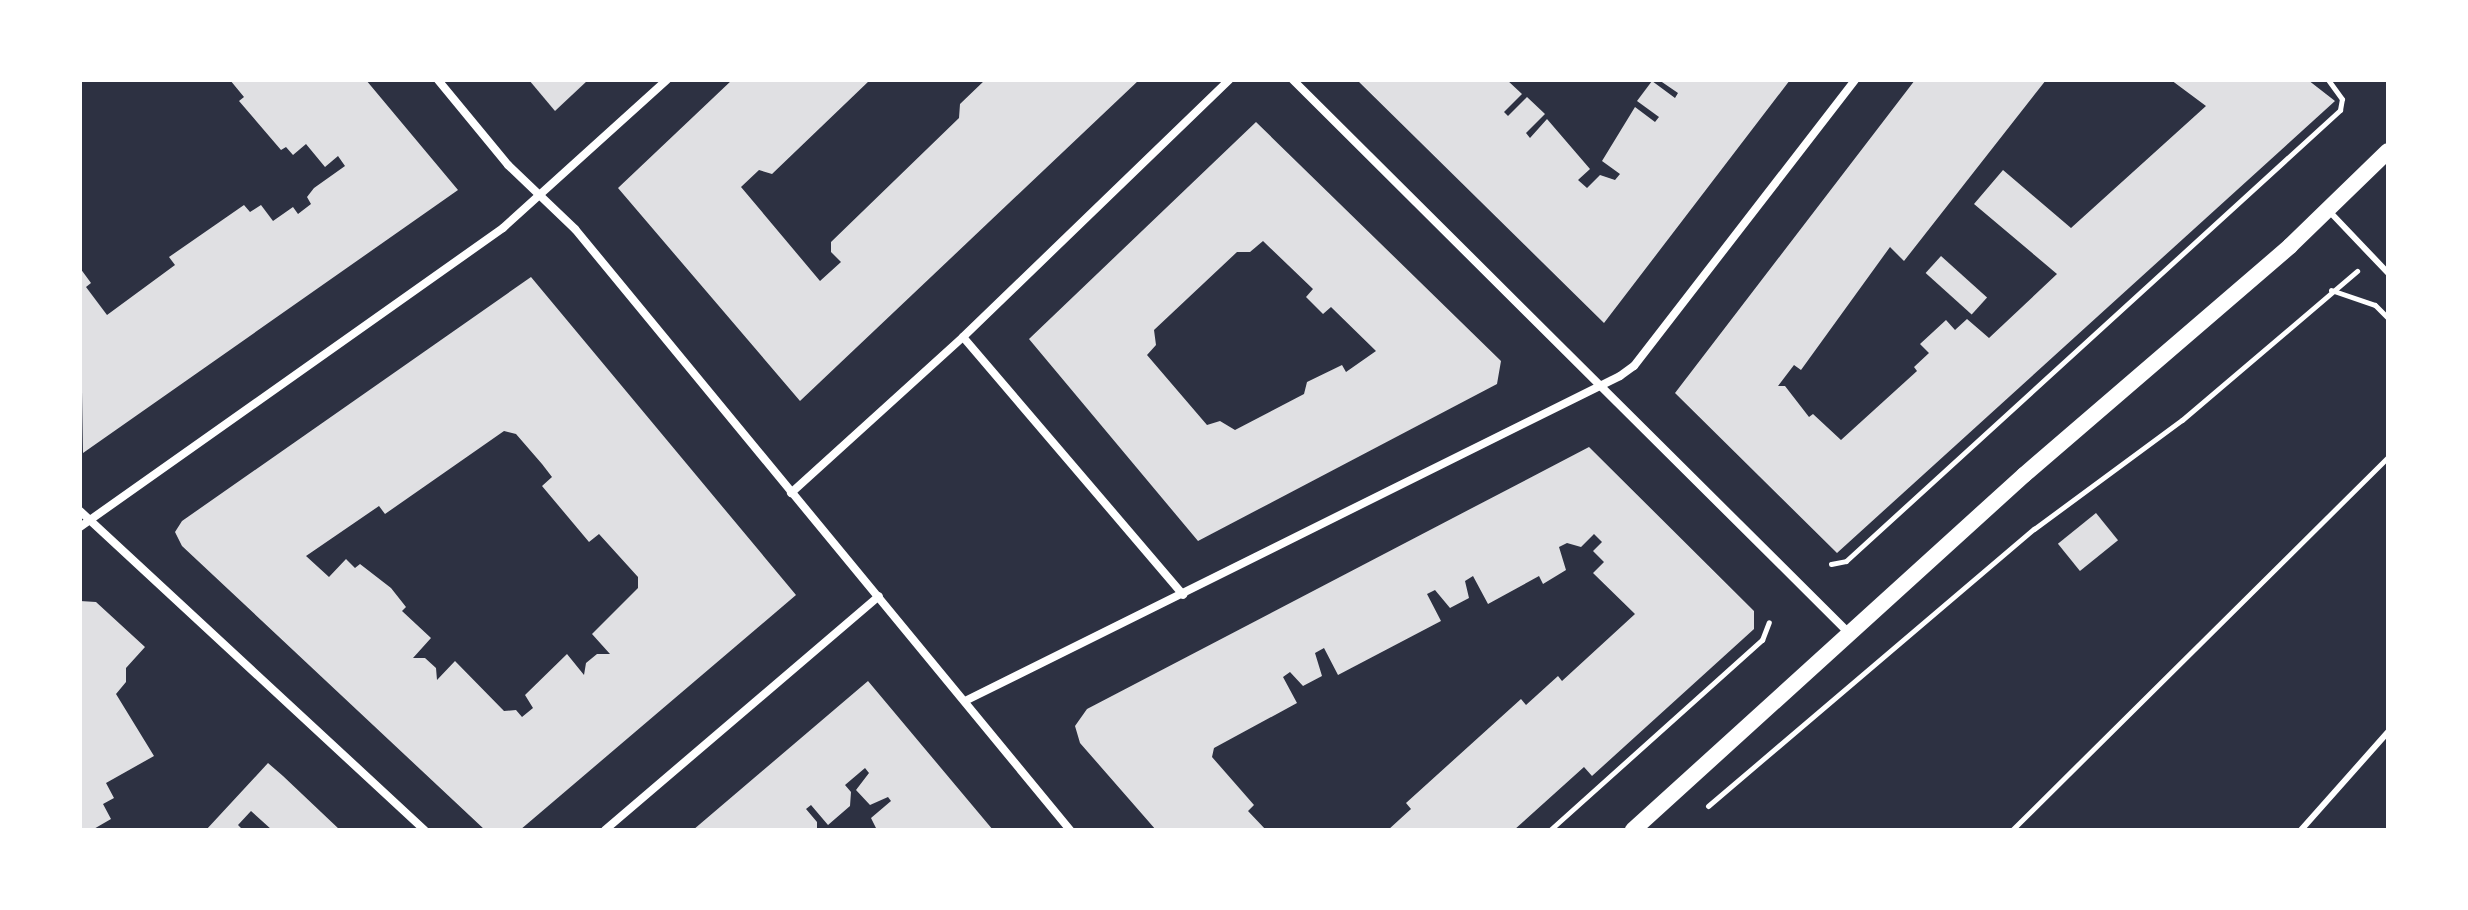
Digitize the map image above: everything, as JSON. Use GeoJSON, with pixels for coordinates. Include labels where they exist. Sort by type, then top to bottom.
{"type":"FeatureCollection","features":[{"type":"Feature","properties":{"kind":"main road"},"geometry":{"type":"LineString","coordinates":[[1633,830],[2024,475],[2329,211],[2388,151]]}},
{"type":"Feature","properties":{"kind":"street"},"geometry":{"type":"LineString","coordinates":[[438,80],[541,199],[575,229],[1070,830]]}},
{"type":"Feature","properties":{"kind":"street"},"geometry":{"type":"LineString","coordinates":[[80,527],[130,496],[541,199],[667,80]]}},
{"type":"Feature","properties":{"kind":"street"},"geometry":{"type":"LineString","coordinates":[[791,493],[963,337],[1229,80]]}},
{"type":"Feature","properties":{"kind":"street"},"geometry":{"type":"LineString","coordinates":[[1293,80],[1850,634]]}},
{"type":"Feature","properties":{"kind":"street"},"geometry":{"type":"LineString","coordinates":[[965,701],[1183,595],[1545,409],[1602,386],[1634,366],[1855,80]]}},
{"type":"Feature","properties":{"kind":"street"},"geometry":{"type":"LineString","coordinates":[[963,337],[1183,595]]}},
{"type":"Feature","properties":{"kind":"street"},"geometry":{"type":"LineString","coordinates":[[80,511],[425,830]]}},
{"type":"Feature","properties":{"kind":"street"},"geometry":{"type":"LineString","coordinates":[[605,830],[879,596]]}},
{"type":"Feature","properties":{"kind":"lane"},"geometry":{"type":"LineString","coordinates":[[2329,211],[2388,273]]}},
{"type":"Feature","properties":{"kind":"lane"},"geometry":{"type":"LineString","coordinates":[[2301,830],[2388,732]]}},
{"type":"Feature","properties":{"kind":"path"},"geometry":{"type":"LineString","coordinates":[[1831,564],[1846,561],[2340,110],[2342,99],[2328,80]]}},
{"type":"Feature","properties":{"kind":"path"},"geometry":{"type":"LineString","coordinates":[[1695,817],[2034,529],[2182,420],[2330,290],[2375,305],[2388,318]]}},
{"type":"Feature","properties":{"kind":"path"},"geometry":{"type":"LineString","coordinates":[[2012,830],[2388,457]]}},
{"type":"Feature","properties":{"kind":"path"},"geometry":{"type":"LineString","coordinates":[[1550,830],[1762,640],[1769,622]]}},
{"type":"Feature","properties":{"kind":"building"},"geometry":{"type":"Polygon","coordinates":[[[230,80],[366,80],[458,190],[83,453],[80,268],[91,283],[86,287],[107,315],[175,265],[169,257],[244,205],[250,212],[261,205],[273,221],[293,207],[298,214],[311,204],[307,197],[314,188],[345,166],[338,156],[325,167],[306,144],[293,155],[286,147],[281,150],[239,101],[244,97],[230,80]]]}},
{"type":"Feature","properties":{"kind":"building"},"geometry":{"type":"Polygon","coordinates":[[[529,80],[588,80],[555,111],[529,80]]]}},
{"type":"Feature","properties":{"kind":"building"},"geometry":{"type":"Polygon","coordinates":[[[732,80],[870,80],[772,174],[759,170],[741,187],[820,281],[841,262],[831,252],[831,242],[959,118],[960,104],[985,80],[1139,80],[800,401],[618,188],[732,80]]]}},
{"type":"Feature","properties":{"kind":"building"},"geometry":{"type":"Polygon","coordinates":[[[1357,80],[1507,80],[1522,94],[1504,112],[1508,116],[1527,97],[1545,114],[1526,133],[1530,138],[1547,119],[1590,169],[1578,180],[1587,188],[1600,175],[1615,180],[1620,174],[1602,161],[1635,107],[1655,122],[1659,117],[1637,101],[1652,81],[1675,98],[1678,93],[1659,80],[1790,80],[1604,323],[1357,80]]]}},
{"type":"Feature","properties":{"kind":"building"},"geometry":{"type":"Polygon","coordinates":[[[1915,80],[2046,80],[1904,261],[1890,247],[1801,370],[1794,365],[1778,386],[1785,386],[1809,417],[1813,414],[1841,440],[1917,371],[1914,367],[1929,353],[1920,344],[1946,320],[1955,330],[1967,319],[1989,338],[2057,274],[1974,204],[2003,170],[2071,228],[2206,106],[2171,80],[2308,80],[2335,101],[1837,553],[1675,393],[1915,80]]]}},
{"type":"Feature","properties":{"kind":"building"},"geometry":{"type":"Polygon","coordinates":[[[1256,122],[1501,361],[1497,384],[1198,541],[1029,339],[1256,122]],[[1263,241],[1250,252],[1237,252],[1154,330],[1156,345],[1147,355],[1207,425],[1220,421],[1235,430],[1304,394],[1307,382],[1342,365],[1346,372],[1376,351],[1331,307],[1323,314],[1306,297],[1313,289],[1263,241]]]}},
{"type":"Feature","properties":{"kind":"building"},"geometry":{"type":"Polygon","coordinates":[[[1941,256],[1987,297],[1972,315],[1926,273],[1941,256]]]}},
{"type":"Feature","properties":{"kind":"building"},"geometry":{"type":"Polygon","coordinates":[[[531,277],[796,595],[520,830],[485,830],[182,546],[175,532],[182,521],[531,277]],[[504,431],[385,514],[379,506],[306,556],[329,577],[346,559],[355,568],[360,564],[391,588],[406,607],[402,611],[431,638],[413,658],[425,658],[436,668],[437,680],[455,661],[504,711],[516,710],[522,717],[533,708],[525,695],[567,654],[584,675],[586,663],[597,654],[610,654],[592,634],[638,588],[638,577],[599,534],[589,542],[542,486],[552,477],[516,434],[504,431]]]}},
{"type":"Feature","properties":{"kind":"building"},"geometry":{"type":"Polygon","coordinates":[[[1589,447],[1754,611],[1754,629],[1592,776],[1584,767],[1514,830],[1388,830],[1411,809],[1406,803],[1521,699],[1526,705],[1558,676],[1562,681],[1635,614],[1593,573],[1604,562],[1593,551],[1602,542],[1594,534],[1581,547],[1567,543],[1559,547],[1566,570],[1543,584],[1539,576],[1488,604],[1473,576],[1465,581],[1469,598],[1450,608],[1435,590],[1427,594],[1441,621],[1338,675],[1324,648],[1315,653],[1322,676],[1303,686],[1290,672],[1283,677],[1297,703],[1214,748],[1212,757],[1254,805],[1248,811],[1266,830],[1156,830],[1080,743],[1075,726],[1087,709],[1589,447]]]}},
{"type":"Feature","properties":{"kind":"building"},"geometry":{"type":"Polygon","coordinates":[[[2096,513],[2118,540],[2080,571],[2058,544],[2096,513]]]}},
{"type":"Feature","properties":{"kind":"building"},"geometry":{"type":"Polygon","coordinates":[[[80,601],[96,602],[145,647],[126,668],[126,682],[116,694],[154,756],[106,783],[114,798],[103,804],[111,819],[92,830],[80,830],[80,601]]]}},
{"type":"Feature","properties":{"kind":"building"},"geometry":{"type":"Polygon","coordinates":[[[868,681],[993,830],[877,830],[871,818],[891,801],[888,797],[870,805],[856,790],[869,773],[865,768],[845,785],[851,792],[850,806],[828,825],[811,805],[806,809],[817,822],[817,830],[693,830],[868,681]]]}},
{"type":"Feature","properties":{"kind":"building"},"geometry":{"type":"Polygon","coordinates":[[[268,763],[340,830],[272,830],[251,811],[238,825],[243,830],[206,830],[268,763]]]}}]}
